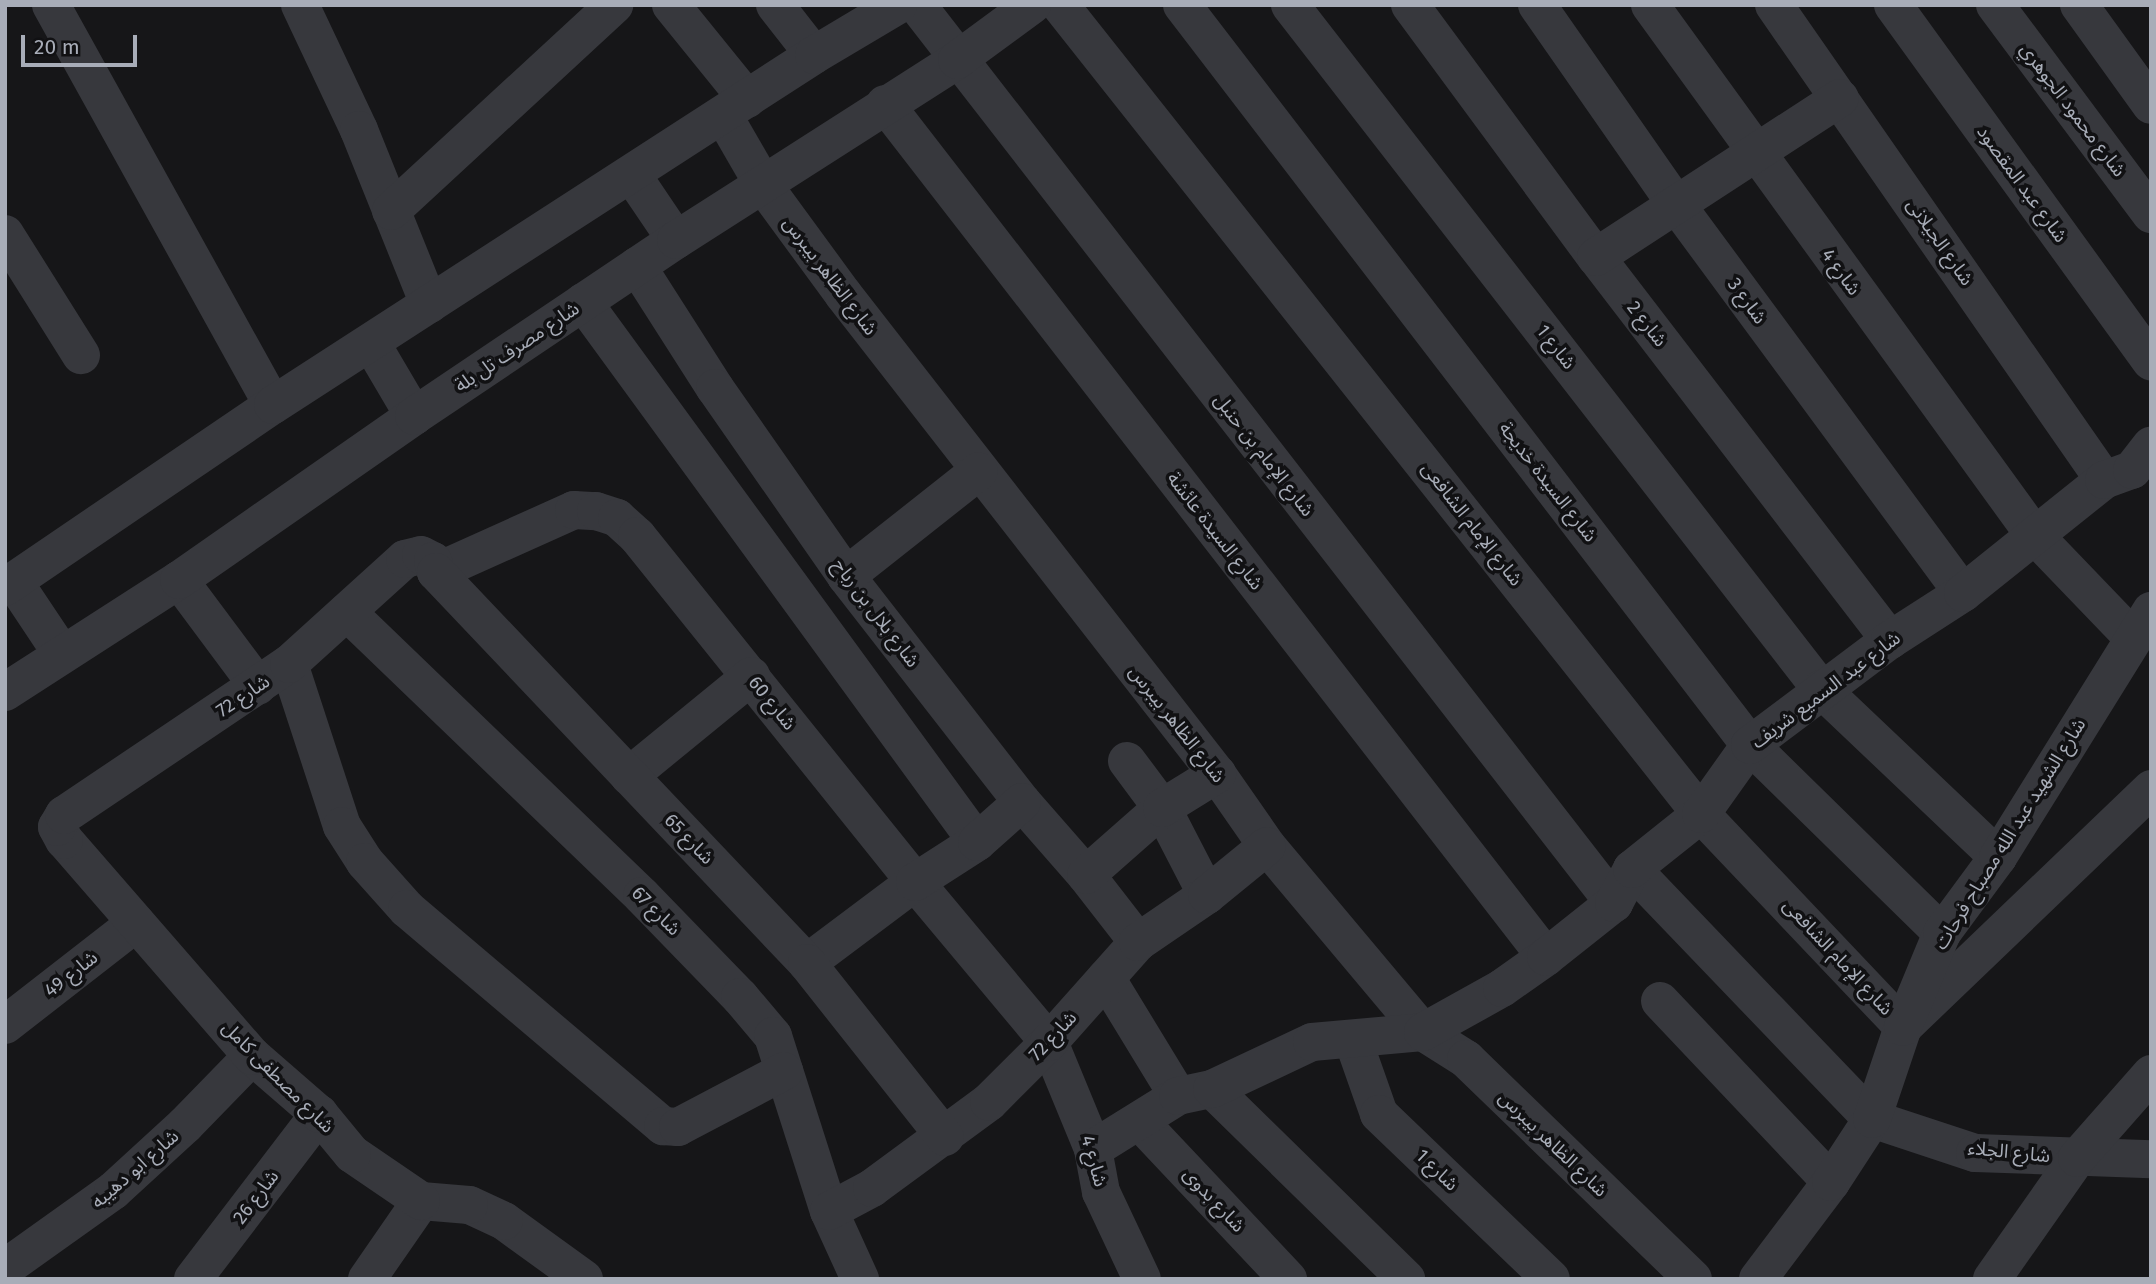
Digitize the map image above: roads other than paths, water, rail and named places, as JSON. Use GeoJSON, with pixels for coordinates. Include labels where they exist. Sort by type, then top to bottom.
{"type":"FeatureCollection","features":[{"type":"Feature","properties":{"kind":"street"},"geometry":{"type":"LineString","coordinates":[[51,5],[273,405]]}},
{"type":"Feature","properties":{"kind":"street"},"geometry":{"type":"LineString","coordinates":[[391,211],[614,5]]}},
{"type":"Feature","properties":{"kind":"street","name":"شارع الظاهر بيبرس"},"geometry":{"type":"LineString","coordinates":[[671,5],[735,107],[764,186],[979,471],[1217,774],[1267,846],[1423,1032],[1466,1059],[1693,1279]]}},
{"type":"Feature","properties":{"kind":"street"},"geometry":{"type":"LineString","coordinates":[[775,5],[814,55]]}},
{"type":"Feature","properties":{"kind":"street"},"geometry":{"type":"LineString","coordinates":[[62,654],[9,585],[273,405],[814,55],[898,5]]}},
{"type":"Feature","properties":{"kind":"street","name":"شارع الإمام بن حنبل"},"geometry":{"type":"LineString","coordinates":[[917,5],[957,60],[1614,903]]}},
{"type":"Feature","properties":{"kind":"street","name":"شارع مصرف تل بلة"},"geometry":{"type":"LineString","coordinates":[[5,692],[179,580],[414,416],[676,240],[957,60],[1032,5]]}},
{"type":"Feature","properties":{"kind":"street","name":"شارع الإمام الشافعى"},"geometry":{"type":"LineString","coordinates":[[1060,5],[1702,814],[1903,1027]]}},
{"type":"Feature","properties":{"kind":"street","name":"شارع السيدة خديجة"},"geometry":{"type":"LineString","coordinates":[[1182,5],[1750,745],[1942,933]]}},
{"type":"Feature","properties":{"kind":"street","name":"شارع 1"},"geometry":{"type":"LineString","coordinates":[[1290,5],[1821,689],[1998,856]]}},
{"type":"Feature","properties":{"kind":"street","name":"شارع 2"},"geometry":{"type":"LineString","coordinates":[[1410,5],[1596,257],[1890,640]]}},
{"type":"Feature","properties":{"kind":"street","name":"شارع 3"},"geometry":{"type":"LineString","coordinates":[[1538,5],[1676,204],[1963,593]]}},
{"type":"Feature","properties":{"kind":"street","name":"شارع 4"},"geometry":{"type":"LineString","coordinates":[[1650,5],[1756,155],[2035,536],[2142,624]]}},
{"type":"Feature","properties":{"kind":"street","name":"شارع الجيلانى"},"geometry":{"type":"LineString","coordinates":[[1774,5],[1840,98],[2135,471]]}},
{"type":"Feature","properties":{"kind":"street","name":"شارع عبد المقصود"},"geometry":{"type":"LineString","coordinates":[[1893,5],[2151,362]]}},
{"type":"Feature","properties":{"kind":"street","name":"شارع محمود الجوهري"},"geometry":{"type":"LineString","coordinates":[[1995,5],[2151,214]]}},
{"type":"Feature","properties":{"kind":"street"},"geometry":{"type":"LineString","coordinates":[[2079,5],[2151,105]]}},
{"type":"Feature","properties":{"kind":"street"},"geometry":{"type":"LineString","coordinates":[[302,6],[359,130],[429,304]]}},
{"type":"Feature","properties":{"kind":"street"},"geometry":{"type":"LineString","coordinates":[[1596,257],[1840,98]]}},
{"type":"Feature","properties":{"kind":"street","name":"شارع السيدة عائشة"},"geometry":{"type":"LineString","coordinates":[[885,104],[1546,957]]}},
{"type":"Feature","properties":{"kind":"street"},"geometry":{"type":"LineString","coordinates":[[632,175],[676,240]]}},
{"type":"Feature","properties":{"kind":"street"},"geometry":{"type":"LineString","coordinates":[[5,234],[81,355]]}},
{"type":"Feature","properties":{"kind":"street","name":"شارع بلال بن رباح"},"geometry":{"type":"LineString","coordinates":[[637,266],[715,388],[846,576],[1022,802],[1086,875],[1138,942]]}},
{"type":"Feature","properties":{"kind":"street"},"geometry":{"type":"LineString","coordinates":[[583,302],[977,842]]}},
{"type":"Feature","properties":{"kind":"street"},"geometry":{"type":"LineString","coordinates":[[371,344],[414,416]]}},
{"type":"Feature","properties":{"kind":"street"},"geometry":{"type":"LineString","coordinates":[[846,576],[979,471]]}},
{"type":"Feature","properties":{"kind":"street","name":"شارع عبد السميع شريف"},"geometry":{"type":"LineString","coordinates":[[1423,1032],[1502,988],[1614,903],[1632,869],[1702,814],[1750,745],[1821,689],[1963,593],[2035,536],[2135,471]]}},
{"type":"Feature","properties":{"kind":"street","name":"شارع 60"},"geometry":{"type":"LineString","coordinates":[[428,564],[574,510],[596,511],[617,519],[637,536],[915,881],[1049,1042]]}},
{"type":"Feature","properties":{"kind":"street","name":"شارع 72"},"geometry":{"type":"LineString","coordinates":[[57,827],[64,815],[273,675],[405,559],[428,564]]}},
{"type":"Feature","properties":{"kind":"street","name":"شارع 65"},"geometry":{"type":"LineString","coordinates":[[428,564],[807,962],[945,1137]]}},
{"type":"Feature","properties":{"kind":"street"},"geometry":{"type":"LineString","coordinates":[[179,580],[273,675],[342,826],[365,862],[407,909],[663,1126],[678,1127],[783,1071]]}},
{"type":"Feature","properties":{"kind":"street","name":"شارع 67"},"geometry":{"type":"LineString","coordinates":[[347,612],[642,896],[740,997],[773,1036],[829,1212],[860,1279]]}},
{"type":"Feature","properties":{"kind":"street","name":"شارع الشهيد عبد الله مصباح فرحات"},"geometry":{"type":"LineString","coordinates":[[1758,1279],[1831,1182],[1872,1119],[1903,1027],[1942,933],[1998,856],[2142,624]]}},
{"type":"Feature","properties":{"kind":"street"},"geometry":{"type":"LineString","coordinates":[[629,776],[751,676]]}},
{"type":"Feature","properties":{"kind":"street"},"geometry":{"type":"LineString","coordinates":[[1127,761],[1162,808],[1207,895]]}},
{"type":"Feature","properties":{"kind":"street"},"geometry":{"type":"LineString","coordinates":[[1086,875],[1162,808],[1217,774]]}},
{"type":"Feature","properties":{"kind":"street"},"geometry":{"type":"LineString","coordinates":[[1903,1027],[2151,789]]}},
{"type":"Feature","properties":{"kind":"street"},"geometry":{"type":"LineString","coordinates":[[807,962],[915,881],[977,842],[1022,802]]}},
{"type":"Feature","properties":{"kind":"street","name":"شارع مصطفى كامل"},"geometry":{"type":"LineString","coordinates":[[57,827],[64,841],[252,1056],[318,1114],[352,1154],[421,1201],[469,1205],[504,1221],[584,1279]]}},
{"type":"Feature","properties":{"kind":"street","name":"شارع 72"},"geometry":{"type":"LineString","coordinates":[[829,1212],[872,1188],[945,1137],[989,1102],[1049,1042],[1138,942],[1207,895],[1267,846]]}},
{"type":"Feature","properties":{"kind":"street"},"geometry":{"type":"LineString","coordinates":[[1632,869],[1872,1119]]}},
{"type":"Feature","properties":{"kind":"street","name":"شارع 49"},"geometry":{"type":"LineString","coordinates":[[5,1025],[136,923]]}},
{"type":"Feature","properties":{"kind":"street"},"geometry":{"type":"LineString","coordinates":[[1106,978],[1195,1092],[1406,1279]]}},
{"type":"Feature","properties":{"kind":"street"},"geometry":{"type":"LineString","coordinates":[[1660,1001],[1831,1182]]}},
{"type":"Feature","properties":{"kind":"street"},"geometry":{"type":"LineString","coordinates":[[1093,1149],[1195,1092],[1312,1042],[1423,1032]]}},
{"type":"Feature","properties":{"kind":"street","name":"شارع 1"},"geometry":{"type":"LineString","coordinates":[[1353,1040],[1379,1114],[1551,1279]]}},
{"type":"Feature","properties":{"kind":"street","name":"شارع 4"},"geometry":{"type":"LineString","coordinates":[[1049,1042],[1093,1149],[1101,1192],[1142,1279]]}},
{"type":"Feature","properties":{"kind":"street","name":"شارع ابو دهيبه"},"geometry":{"type":"LineString","coordinates":[[5,1268],[113,1191],[186,1125],[252,1056]]}},
{"type":"Feature","properties":{"kind":"street"},"geometry":{"type":"LineString","coordinates":[[1992,1279],[2077,1158],[2151,1073]]}},
{"type":"Feature","properties":{"kind":"street","name":"شارع 26"},"geometry":{"type":"LineString","coordinates":[[193,1279],[318,1114]]}},
{"type":"Feature","properties":{"kind":"street","name":"شارع الجلاء"},"geometry":{"type":"LineString","coordinates":[[1872,1119],[1975,1153],[2151,1159]]}},
{"type":"Feature","properties":{"kind":"street","name":"شارع بدوى"},"geometry":{"type":"LineString","coordinates":[[1140,1122],[1288,1279]]}},
{"type":"Feature","properties":{"kind":"street"},"geometry":{"type":"LineString","coordinates":[[367,1279],[421,1201]]}}]}
